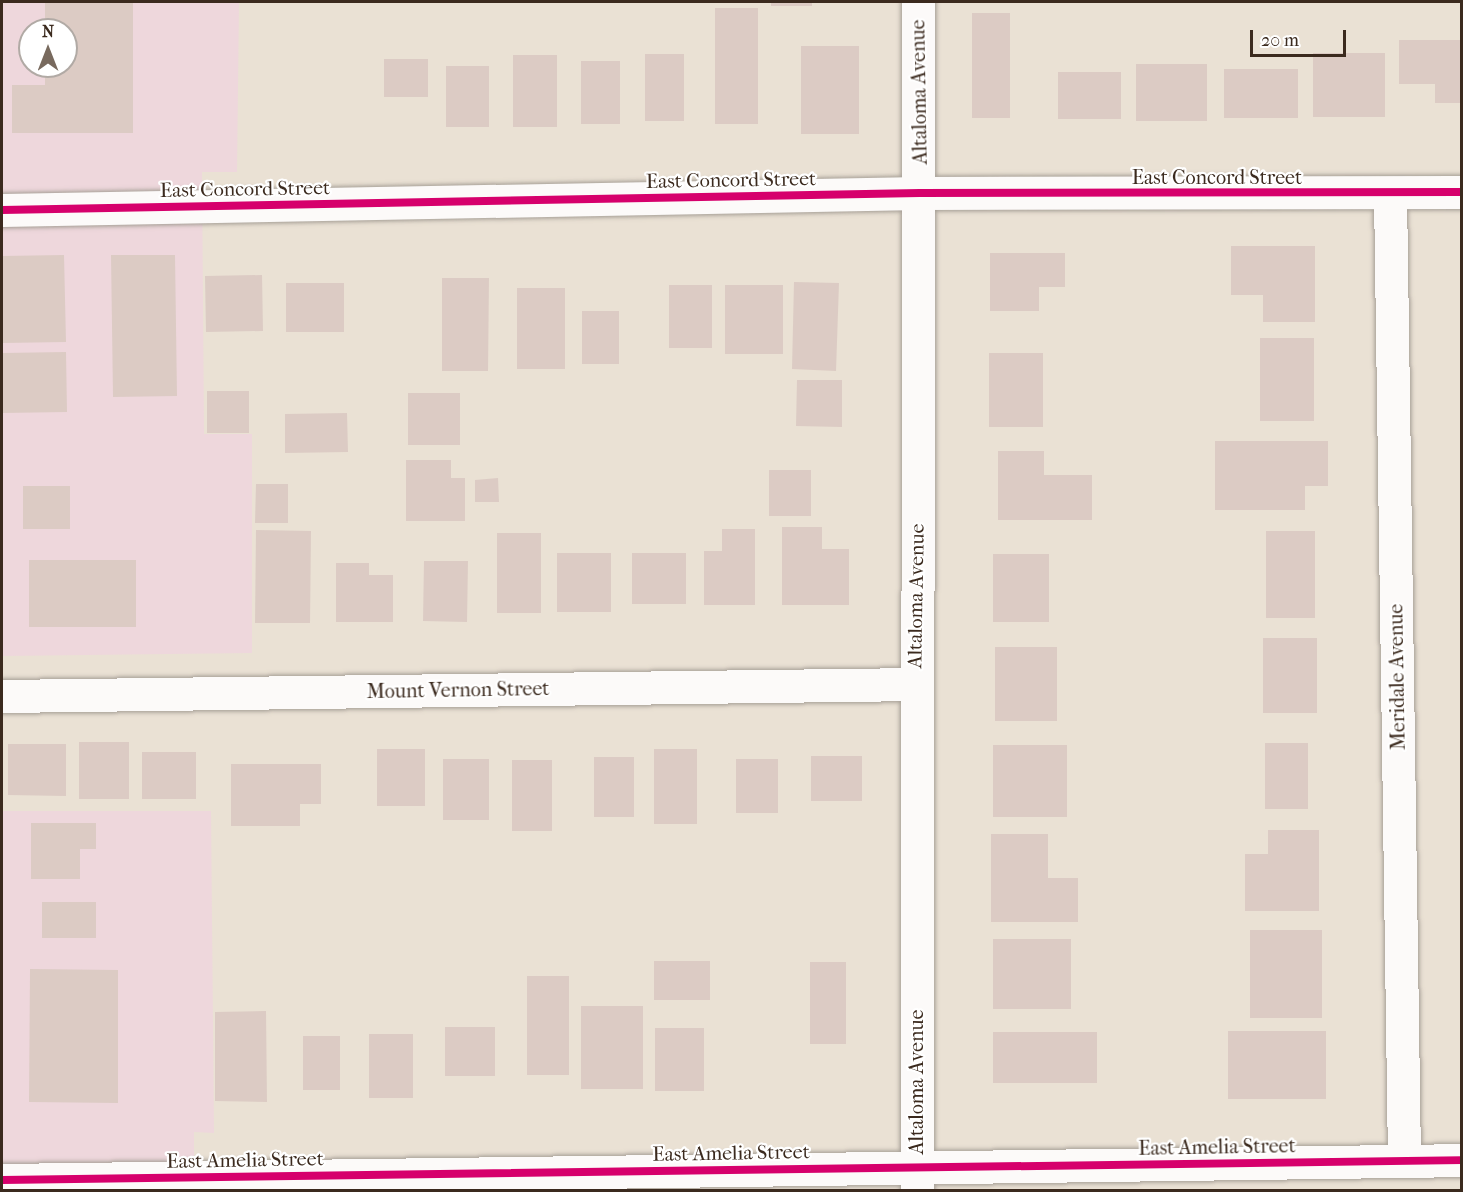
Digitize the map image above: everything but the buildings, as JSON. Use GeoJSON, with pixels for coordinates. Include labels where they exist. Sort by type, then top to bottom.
{"type":"FeatureCollection","features":[{"type":"Feature","properties":{"kind":"street","name":"Altaloma Avenue"},"geometry":{"type":"LineString","coordinates":[[917,1179],[915,684],[920,193],[918,2]]}},
{"type":"Feature","properties":{"kind":"street","name":"East Concord Street"},"geometry":{"type":"LineString","coordinates":[[2,210],[920,193],[1461,192]]}},
{"type":"Feature","properties":{"kind":"street","name":"Meridale Avenue"},"geometry":{"type":"LineString","coordinates":[[1390,193],[1404,1161]]}},
{"type":"Feature","properties":{"kind":"street","name":"Mount Vernon Street"},"geometry":{"type":"LineString","coordinates":[[2,696],[915,684]]}},
{"type":"Feature","properties":{"kind":"street","name":"East Amelia Street"},"geometry":{"type":"LineString","coordinates":[[2,1180],[917,1179],[1461,1160]]}},
{"type":"Feature","properties":{"kind":"shaded area"},"geometry":{"type":"Polygon","coordinates":[[[2,2],[239,2],[237,172],[202,172],[204,434],[252,434],[252,653],[2,656],[2,2]]]}},
{"type":"Feature","properties":{"kind":"shaded area"},"geometry":{"type":"Polygon","coordinates":[[[2,811],[211,811],[214,1133],[194,1132],[194,1190],[2,1190],[2,811]]]}},
{"type":"Feature","properties":{"kind":"cycle path"},"geometry":{"type":"LineString","coordinates":[[2,210],[920,193],[1462,192]]}},
{"type":"Feature","properties":{"kind":"cycle path"},"geometry":{"type":"LineString","coordinates":[[2,1180],[1462,1160]]}}]}
